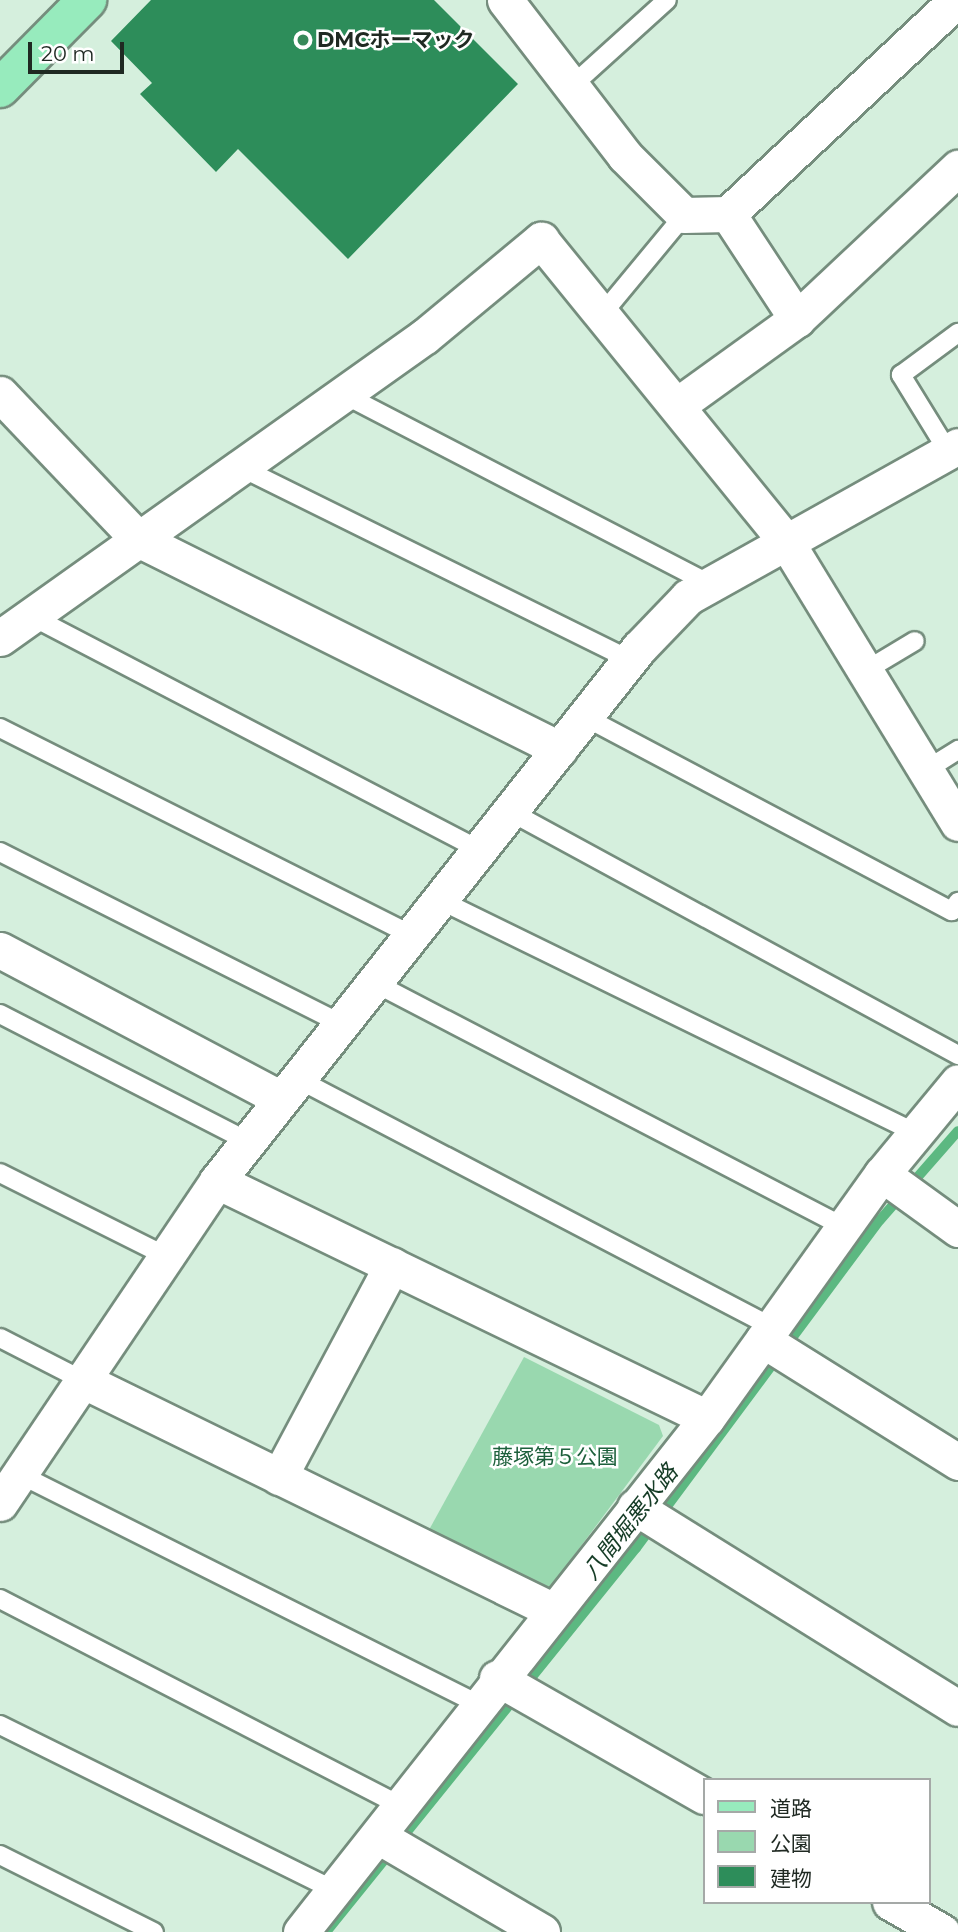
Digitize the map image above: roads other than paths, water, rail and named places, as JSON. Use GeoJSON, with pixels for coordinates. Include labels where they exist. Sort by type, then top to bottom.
{"type":"FeatureCollection","features":[{"type":"Feature","properties":{"kind":"main road"},"geometry":{"type":"LineString","coordinates":[[0,88],[87,0]]}},
{"type":"Feature","properties":{"kind":"street"},"geometry":{"type":"LineString","coordinates":[[505,0],[574,84],[625,156],[684,215],[728,214],[957,0]]}},
{"type":"Feature","properties":{"kind":"street"},"geometry":{"type":"LineString","coordinates":[[679,404],[797,319],[958,168]]}},
{"type":"Feature","properties":{"kind":"street"},"geometry":{"type":"LineString","coordinates":[[728,214],[797,319]]}},
{"type":"Feature","properties":{"kind":"street"},"geometry":{"type":"LineString","coordinates":[[0,638],[425,336],[541,240],[679,404],[787,543],[958,823]]}},
{"type":"Feature","properties":{"kind":"street"},"geometry":{"type":"LineString","coordinates":[[0,394],[138,539],[560,749]]}},
{"type":"Feature","properties":{"kind":"street"},"geometry":{"type":"LineString","coordinates":[[8,1486],[247,1141],[511,812],[629,660],[688,597],[953,450]]}},
{"type":"Feature","properties":{"kind":"street"},"geometry":{"type":"LineString","coordinates":[[0,950],[288,1088]]}},
{"type":"Feature","properties":{"kind":"street"},"geometry":{"type":"LineString","coordinates":[[301,1932],[336,1891],[552,1610],[708,1418],[882,1174],[958,1082]]}},
{"type":"Feature","properties":{"kind":"street"},"geometry":{"type":"LineString","coordinates":[[882,1174],[958,1229]]}},
{"type":"Feature","properties":{"kind":"street"},"geometry":{"type":"LineString","coordinates":[[217,1181],[708,1418]]}},
{"type":"Feature","properties":{"kind":"street"},"geometry":{"type":"LineString","coordinates":[[279,1476],[392,1265]]}},
{"type":"Feature","properties":{"kind":"street"},"geometry":{"type":"LineString","coordinates":[[768,1334],[958,1462]]}},
{"type":"Feature","properties":{"kind":"street"},"geometry":{"type":"LineString","coordinates":[[82,1380],[552,1610]]}},
{"type":"Feature","properties":{"kind":"street"},"geometry":{"type":"LineString","coordinates":[[635,1507],[958,1708]]}},
{"type":"Feature","properties":{"kind":"street"},"geometry":{"type":"LineString","coordinates":[[488,1691],[702,1795]]}},
{"type":"Feature","properties":{"kind":"street"},"geometry":{"type":"LineString","coordinates":[[378,1836],[542,1932]]}},
{"type":"Feature","properties":{"kind":"street"},"geometry":{"type":"LineString","coordinates":[[894,1904],[944,1932],[958,1911]]}},
{"type":"Feature","properties":{"kind":"lane"},"geometry":{"type":"LineString","coordinates":[[574,84],[667,0]]}},
{"type":"Feature","properties":{"kind":"lane"},"geometry":{"type":"LineString","coordinates":[[603,313],[684,215]]}},
{"type":"Feature","properties":{"kind":"lane"},"geometry":{"type":"LineString","coordinates":[[953,450],[901,375],[958,332]]}},
{"type":"Feature","properties":{"kind":"lane"},"geometry":{"type":"LineString","coordinates":[[343,394],[710,584]]}},
{"type":"Feature","properties":{"kind":"lane"},"geometry":{"type":"LineString","coordinates":[[240,467],[629,660]]}},
{"type":"Feature","properties":{"kind":"lane"},"geometry":{"type":"LineString","coordinates":[[31,616],[480,850]]}},
{"type":"Feature","properties":{"kind":"lane"},"geometry":{"type":"LineString","coordinates":[[865,671],[915,640]]}},
{"type":"Feature","properties":{"kind":"lane"},"geometry":{"type":"LineString","coordinates":[[585,717],[952,911],[958,902]]}},
{"type":"Feature","properties":{"kind":"lane"},"geometry":{"type":"LineString","coordinates":[[0,728],[412,935]]}},
{"type":"Feature","properties":{"kind":"lane"},"geometry":{"type":"LineString","coordinates":[[926,770],[958,750]]}},
{"type":"Feature","properties":{"kind":"lane"},"geometry":{"type":"LineString","coordinates":[[511,812],[958,1055]]}},
{"type":"Feature","properties":{"kind":"lane"},"geometry":{"type":"LineString","coordinates":[[0,852],[340,1023]]}},
{"type":"Feature","properties":{"kind":"lane"},"geometry":{"type":"LineString","coordinates":[[440,900],[916,1133]]}},
{"type":"Feature","properties":{"kind":"lane"},"geometry":{"type":"LineString","coordinates":[[373,982],[844,1227]]}},
{"type":"Feature","properties":{"kind":"lane"},"geometry":{"type":"LineString","coordinates":[[0,1014],[247,1141]]}},
{"type":"Feature","properties":{"kind":"lane"},"geometry":{"type":"LineString","coordinates":[[288,1088],[768,1334]]}},
{"type":"Feature","properties":{"kind":"lane"},"geometry":{"type":"LineString","coordinates":[[0,1173],[166,1256]]}},
{"type":"Feature","properties":{"kind":"lane"},"geometry":{"type":"LineString","coordinates":[[0,1338],[82,1380]]}},
{"type":"Feature","properties":{"kind":"lane"},"geometry":{"type":"LineString","coordinates":[[8,1486],[488,1691]]}},
{"type":"Feature","properties":{"kind":"lane"},"geometry":{"type":"LineString","coordinates":[[0,1599],[401,1805]]}},
{"type":"Feature","properties":{"kind":"lane"},"geometry":{"type":"LineString","coordinates":[[0,1725],[336,1891]]}},
{"type":"Feature","properties":{"kind":"lane"},"geometry":{"type":"LineString","coordinates":[[0,1855],[154,1932]]}},
{"type":"Feature","properties":{"kind":"waterway","name":"八間堀悪水路"},"geometry":{"type":"LineString","coordinates":[[326,1932],[636,1548],[880,1220],[958,1131]]}},
{"type":"Feature","properties":{"kind":"place","name":"DMCホーマック"},"geometry":{"type":"Point","coordinates":[303,40]}},
{"type":"Feature","properties":{"kind":"park label","name":"藤塚第５公園"},"geometry":{"type":"Point","coordinates":[555,1457]}}]}
